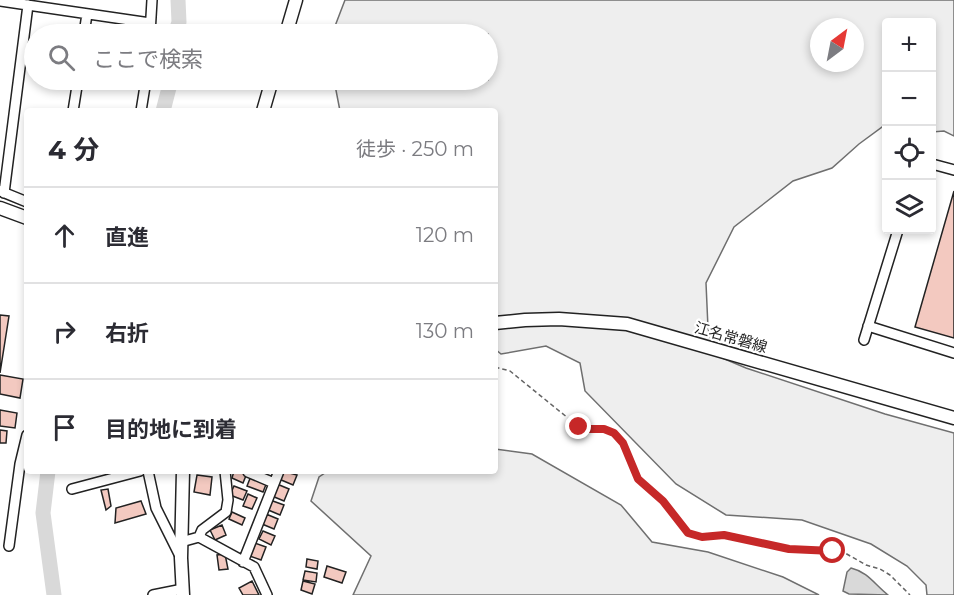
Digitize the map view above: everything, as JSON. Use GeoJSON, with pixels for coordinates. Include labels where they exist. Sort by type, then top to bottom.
{"type":"FeatureCollection","features":[{"type":"Feature","properties":{"kind":"main road"},"geometry":{"type":"LineString","coordinates":[[289,24],[296,0]]}},
{"type":"Feature","properties":{"kind":"main road"},"geometry":{"type":"LineString","coordinates":[[264,108],[270,90]]}},
{"type":"Feature","properties":{"kind":"main road"},"geometry":{"type":"LineString","coordinates":[[0,208],[24,217]]}},
{"type":"Feature","properties":{"kind":"main road","name":"江名常磐線"},"geometry":{"type":"LineString","coordinates":[[498,323],[559,319],[627,324],[954,418]]}},
{"type":"Feature","properties":{"kind":"main road"},"geometry":{"type":"LineString","coordinates":[[183,474],[181,558],[183,592]]}},
{"type":"Feature","properties":{"kind":"street"},"geometry":{"type":"LineString","coordinates":[[0,1],[150,23],[152,0]]}},
{"type":"Feature","properties":{"kind":"street"},"geometry":{"type":"LineString","coordinates":[[25,24],[28,5]]}},
{"type":"Feature","properties":{"kind":"street"},"geometry":{"type":"LineString","coordinates":[[86,24],[87,14]]}},
{"type":"Feature","properties":{"kind":"street"},"geometry":{"type":"LineString","coordinates":[[24,34],[2,192],[24,201]]}},
{"type":"Feature","properties":{"kind":"street"},"geometry":{"type":"LineString","coordinates":[[73,108],[76,90]]}},
{"type":"Feature","properties":{"kind":"street"},"geometry":{"type":"LineString","coordinates":[[141,108],[144,90]]}},
{"type":"Feature","properties":{"kind":"street"},"geometry":{"type":"LineString","coordinates":[[936,165],[954,170]]}},
{"type":"Feature","properties":{"kind":"street"},"geometry":{"type":"LineString","coordinates":[[864,340],[897,234]]}},
{"type":"Feature","properties":{"kind":"street"},"geometry":{"type":"LineString","coordinates":[[868,327],[954,353]]}},
{"type":"Feature","properties":{"kind":"street"},"geometry":{"type":"LineString","coordinates":[[9,546],[24,447]]}},
{"type":"Feature","properties":{"kind":"street"},"geometry":{"type":"LineString","coordinates":[[72,489],[129,474]]}},
{"type":"Feature","properties":{"kind":"street"},"geometry":{"type":"LineString","coordinates":[[149,474],[156,508],[181,558]]}},
{"type":"Feature","properties":{"kind":"street"},"geometry":{"type":"LineString","coordinates":[[199,537],[202,530],[226,512],[228,500],[225,474]]}},
{"type":"Feature","properties":{"kind":"street"},"geometry":{"type":"LineString","coordinates":[[253,474],[274,483]]}},
{"type":"Feature","properties":{"kind":"street"},"geometry":{"type":"LineString","coordinates":[[243,562],[278,474]]}},
{"type":"Feature","properties":{"kind":"street"},"geometry":{"type":"LineString","coordinates":[[181,542],[199,537],[254,567],[266,595]]}},
{"type":"Feature","properties":{"kind":"street"},"geometry":{"type":"LineString","coordinates":[[153,595],[183,592]]}},
{"type":"Feature","properties":{"kind":"path"},"geometry":{"type":"LineString","coordinates":[[498,368],[510,371],[579,427],[604,429],[614,433],[623,443],[638,479],[663,501],[688,533],[702,537],[724,535],[789,549],[845,553],[890,575],[910,595]]}},
{"type":"Feature","properties":{"kind":"shaded area"},"geometry":{"type":"Polygon","coordinates":[[[345,0],[954,0],[954,136],[944,131],[936,132],[936,18],[882,18],[882,127],[832,168],[793,181],[734,227],[706,283],[708,328],[715,355],[746,368],[885,414],[954,433],[954,595],[927,595],[926,585],[907,566],[871,544],[802,520],[726,515],[676,484],[585,391],[580,363],[546,346],[501,354],[498,352],[498,108],[339,108],[336,90],[498,90],[498,24],[336,24],[345,0]]]}},
{"type":"Feature","properties":{"kind":"shaded area"},"geometry":{"type":"Polygon","coordinates":[[[498,449],[532,454],[621,505],[652,542],[708,552],[783,577],[819,595],[353,595],[371,556],[311,501],[319,477],[324,474],[498,474],[498,449]]]}},
{"type":"Feature","properties":{"kind":"shaded area"},"geometry":{"type":"Polygon","coordinates":[[[851,568],[867,576],[888,595],[849,594],[843,591],[847,572],[851,568]]]}},
{"type":"Feature","properties":{"kind":"building"},"geometry":{"type":"Polygon","coordinates":[[[954,191],[954,338],[915,327],[954,191]]]}},
{"type":"Feature","properties":{"kind":"building"},"geometry":{"type":"Polygon","coordinates":[[[0,315],[9,316],[0,373],[0,315]]]}},
{"type":"Feature","properties":{"kind":"building"},"geometry":{"type":"Polygon","coordinates":[[[0,375],[23,379],[20,398],[0,394],[0,375]]]}},
{"type":"Feature","properties":{"kind":"building"},"geometry":{"type":"Polygon","coordinates":[[[0,410],[17,413],[15,428],[0,426],[0,410]]]}},
{"type":"Feature","properties":{"kind":"building"},"geometry":{"type":"Polygon","coordinates":[[[0,430],[7,431],[6,443],[0,443],[0,430]]]}},
{"type":"Feature","properties":{"kind":"building"},"geometry":{"type":"Polygon","coordinates":[[[233,474],[247,474],[243,483],[232,478],[233,474]]]}},
{"type":"Feature","properties":{"kind":"building"},"geometry":{"type":"Polygon","coordinates":[[[281,474],[297,475],[293,485],[279,479],[281,474]]]}},
{"type":"Feature","properties":{"kind":"building"},"geometry":{"type":"Polygon","coordinates":[[[197,475],[212,477],[210,495],[194,492],[197,475]]]}},
{"type":"Feature","properties":{"kind":"building"},"geometry":{"type":"Polygon","coordinates":[[[251,476],[267,482],[263,492],[247,486],[251,476]]]}},
{"type":"Feature","properties":{"kind":"building"},"geometry":{"type":"Polygon","coordinates":[[[277,484],[289,489],[284,501],[272,496],[277,484]]]}},
{"type":"Feature","properties":{"kind":"building"},"geometry":{"type":"Polygon","coordinates":[[[234,486],[247,491],[243,500],[230,495],[234,486]]]}},
{"type":"Feature","properties":{"kind":"building"},"geometry":{"type":"Polygon","coordinates":[[[108,489],[111,506],[106,510],[101,490],[108,489]]]}},
{"type":"Feature","properties":{"kind":"building"},"geometry":{"type":"Polygon","coordinates":[[[248,494],[257,498],[252,509],[243,506],[248,494]]]}},
{"type":"Feature","properties":{"kind":"building"},"geometry":{"type":"Polygon","coordinates":[[[270,500],[284,505],[280,515],[266,509],[270,500]]]}},
{"type":"Feature","properties":{"kind":"building"},"geometry":{"type":"Polygon","coordinates":[[[141,501],[146,514],[115,523],[116,508],[141,501]]]}},
{"type":"Feature","properties":{"kind":"building"},"geometry":{"type":"Polygon","coordinates":[[[232,512],[245,518],[242,525],[229,519],[232,512]]]}},
{"type":"Feature","properties":{"kind":"building"},"geometry":{"type":"Polygon","coordinates":[[[266,514],[278,519],[274,529],[262,524],[266,514]]]}},
{"type":"Feature","properties":{"kind":"building"},"geometry":{"type":"Polygon","coordinates":[[[222,525],[226,535],[215,540],[210,530],[222,525]]]}},
{"type":"Feature","properties":{"kind":"building"},"geometry":{"type":"Polygon","coordinates":[[[263,531],[275,536],[271,545],[259,539],[263,531]]]}},
{"type":"Feature","properties":{"kind":"building"},"geometry":{"type":"Polygon","coordinates":[[[252,542],[266,547],[261,560],[247,555],[252,542]]]}},
{"type":"Feature","properties":{"kind":"building"},"geometry":{"type":"Polygon","coordinates":[[[225,554],[228,569],[219,570],[217,555],[225,554]]]}},
{"type":"Feature","properties":{"kind":"building"},"geometry":{"type":"Polygon","coordinates":[[[307,559],[318,561],[317,569],[306,567],[307,559]]]}},
{"type":"Feature","properties":{"kind":"building"},"geometry":{"type":"Polygon","coordinates":[[[327,566],[346,572],[342,583],[324,577],[327,566]]]}},
{"type":"Feature","properties":{"kind":"building"},"geometry":{"type":"Polygon","coordinates":[[[305,571],[317,573],[316,582],[303,580],[305,571]]]}},
{"type":"Feature","properties":{"kind":"building"},"geometry":{"type":"Polygon","coordinates":[[[252,581],[259,595],[243,595],[239,588],[252,581]]]}},
{"type":"Feature","properties":{"kind":"building"},"geometry":{"type":"Polygon","coordinates":[[[303,581],[315,584],[312,594],[301,590],[303,581]]]}},
{"type":"Feature","properties":{"kind":"waterway"},"geometry":{"type":"LineString","coordinates":[[178,0],[178,24]]}},
{"type":"Feature","properties":{"kind":"waterway"},"geometry":{"type":"LineString","coordinates":[[164,108],[168,90]]}},
{"type":"Feature","properties":{"kind":"waterway"},"geometry":{"type":"LineString","coordinates":[[48,474],[43,513],[54,595]]}},
{"type":"Feature","properties":{"kind":"route"},"geometry":{"type":"LineString","coordinates":[[579,427],[604,429],[614,433],[623,443],[638,479],[656,493],[688,533],[702,537],[724,535],[738,537],[789,549],[833,551]]}}]}
